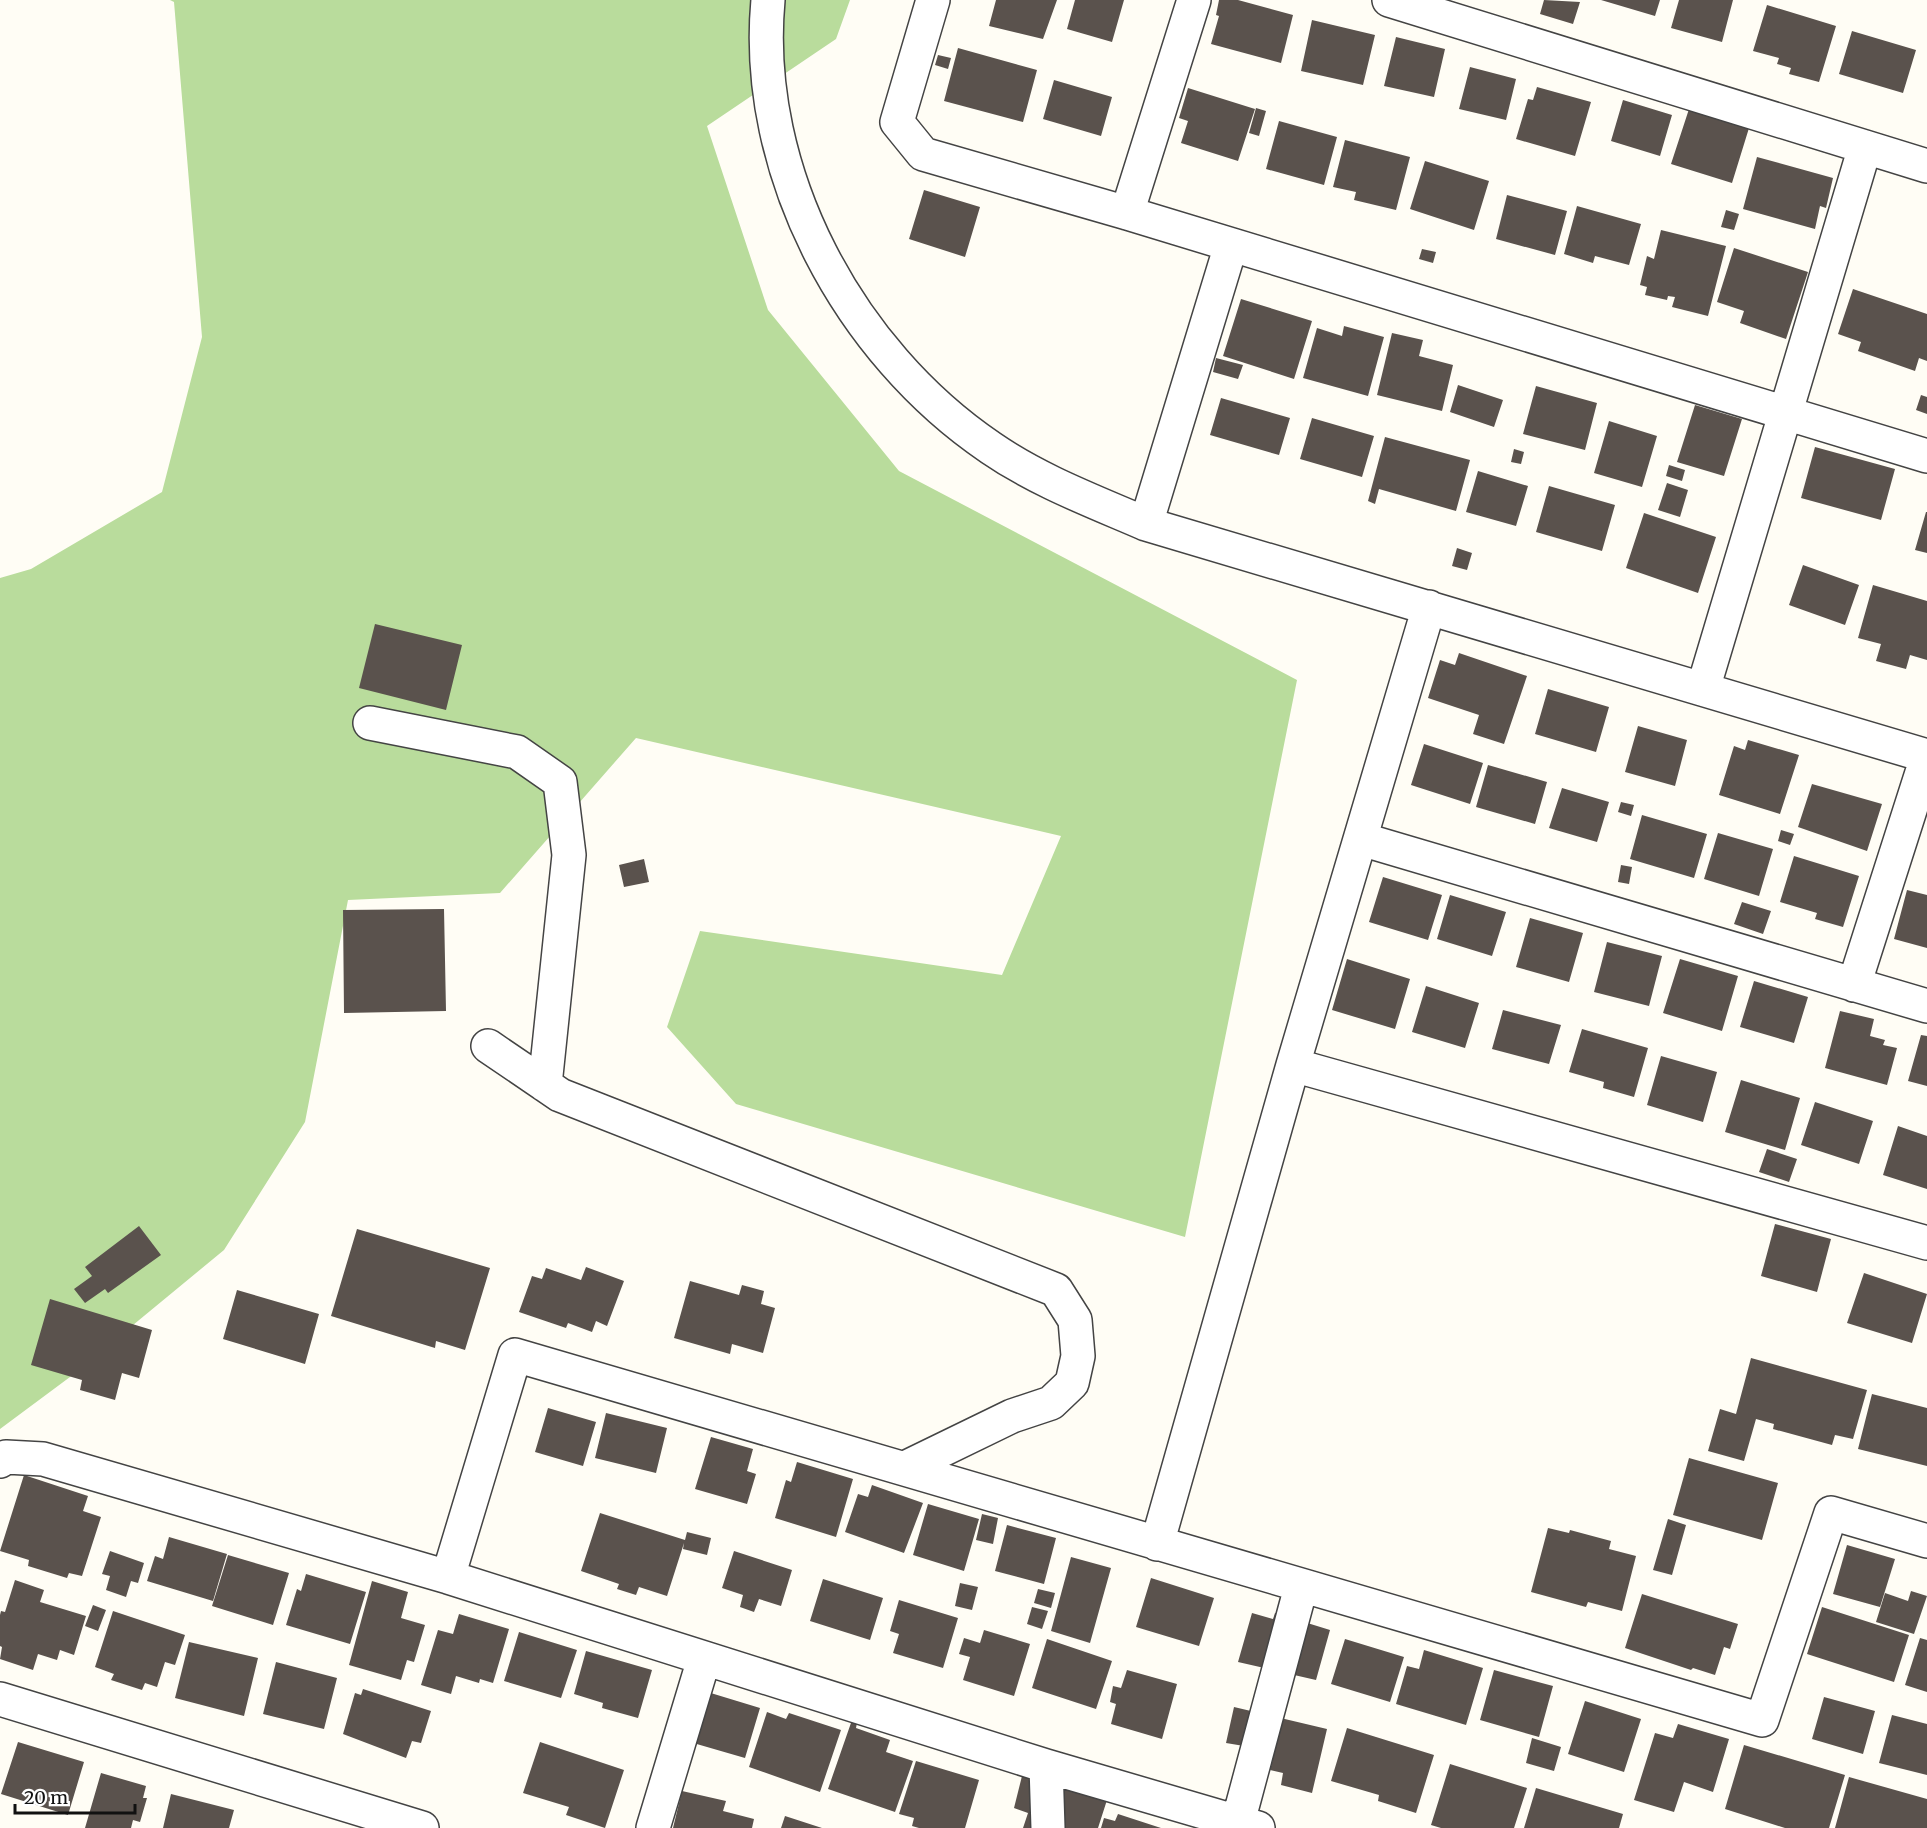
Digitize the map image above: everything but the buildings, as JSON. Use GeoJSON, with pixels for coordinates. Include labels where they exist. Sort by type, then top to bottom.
{"type":"FeatureCollection","features":[{"type":"Feature","properties":{"kind":"street"},"geometry":{"type":"LineString","coordinates":[[768,0],[767,66],[774,129],[810,234],[836,283],[888,353],[945,413],[990,448],[1036,476],[1146,524],[1927,756],[1854,985]]}},
{"type":"Feature","properties":{"kind":"street"},"geometry":{"type":"LineString","coordinates":[[933,0],[897,123],[923,154],[1786,411],[1927,456]]}},
{"type":"Feature","properties":{"kind":"street"},"geometry":{"type":"LineString","coordinates":[[1127,213],[1194,0]]}},
{"type":"Feature","properties":{"kind":"street"},"geometry":{"type":"LineString","coordinates":[[1389,0],[1927,166]]}},
{"type":"Feature","properties":{"kind":"street"},"geometry":{"type":"LineString","coordinates":[[1702,689],[1865,147]]}},
{"type":"Feature","properties":{"kind":"street"},"geometry":{"type":"LineString","coordinates":[[1146,524],[1231,245]]}},
{"type":"Feature","properties":{"kind":"street"},"geometry":{"type":"LineString","coordinates":[[1157,1544],[1293,1065],[1429,607]]}},
{"type":"Feature","properties":{"kind":"street"},"geometry":{"type":"LineString","coordinates":[[370,723],[517,752],[560,782],[569,855],[545,1085]]}},
{"type":"Feature","properties":{"kind":"street"},"geometry":{"type":"LineString","coordinates":[[1360,839],[1927,1006]]}},
{"type":"Feature","properties":{"kind":"street"},"geometry":{"type":"LineString","coordinates":[[488,1046],[560,1095],[1056,1290],[1075,1320],[1078,1356],[1072,1383],[1051,1403],[1012,1416],[905,1468]]}},
{"type":"Feature","properties":{"kind":"street"},"geometry":{"type":"LineString","coordinates":[[1293,1065],[1927,1243]]}},
{"type":"Feature","properties":{"kind":"street"},"geometry":{"type":"LineString","coordinates":[[448,1577],[514,1355],[1762,1720],[1831,1513],[1927,1541]]}},
{"type":"Feature","properties":{"kind":"street"},"geometry":{"type":"LineString","coordinates":[[0,1461],[6,1457],[43,1459],[448,1577],[1046,1766],[1248,1825],[1301,1587]]}},
{"type":"Feature","properties":{"kind":"street"},"geometry":{"type":"LineString","coordinates":[[653,1828],[704,1659]]}},
{"type":"Feature","properties":{"kind":"street"},"geometry":{"type":"LineString","coordinates":[[0,1699],[422,1828]]}},
{"type":"Feature","properties":{"kind":"street"},"geometry":{"type":"LineString","coordinates":[[1046,1766],[1048,1828]]}},
{"type":"Feature","properties":{"kind":"green space"},"geometry":{"type":"Polygon","coordinates":[[[170,0],[850,0],[836,39],[707,126],[768,310],[899,471],[1297,680],[1185,1237],[736,1104],[667,1027],[700,931],[1002,975],[1061,836],[636,738],[500,893],[348,900],[305,1122],[224,1250],[70,1377],[0,1429],[0,578],[31,569],[162,492],[202,337],[174,2],[170,0]]]}}]}
